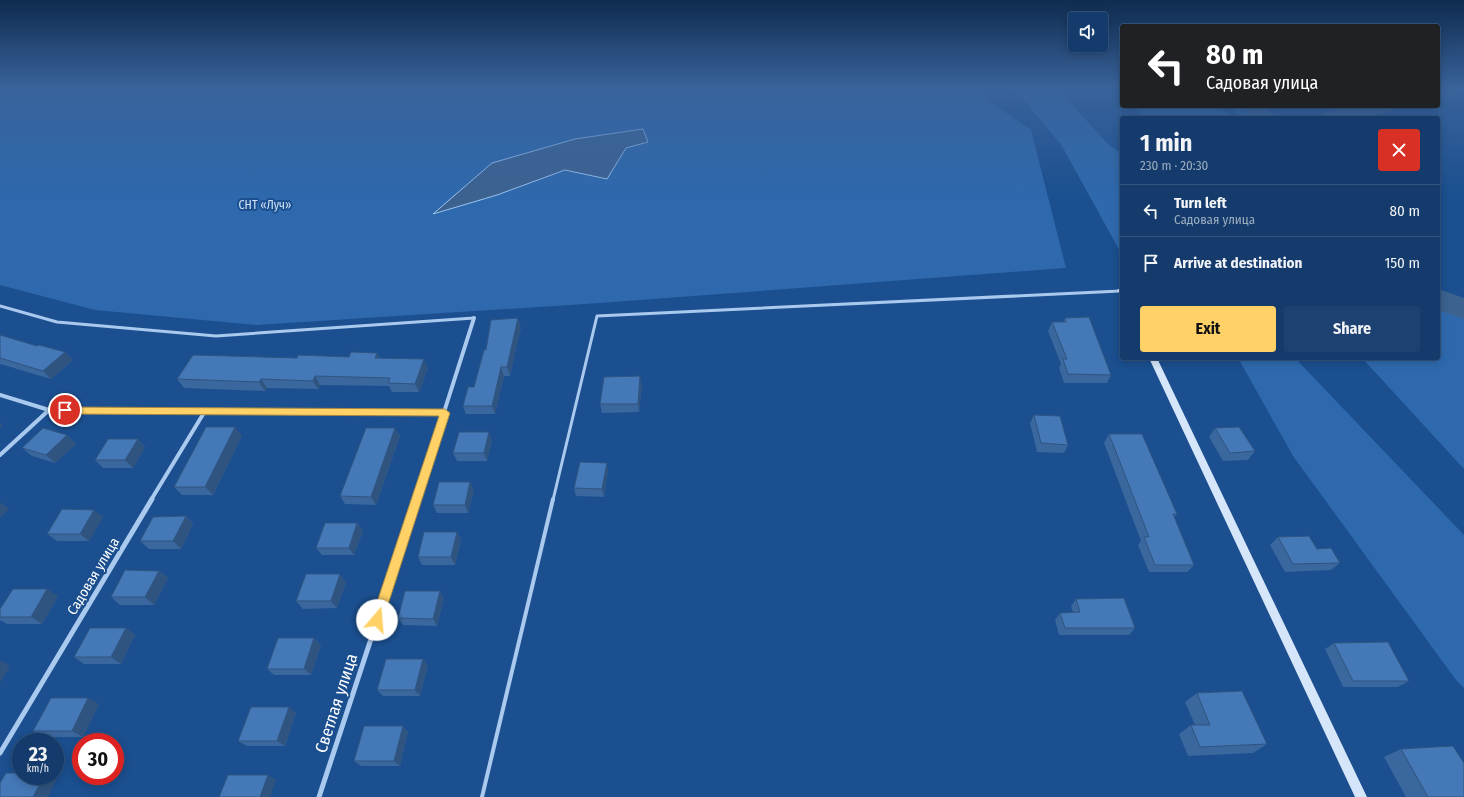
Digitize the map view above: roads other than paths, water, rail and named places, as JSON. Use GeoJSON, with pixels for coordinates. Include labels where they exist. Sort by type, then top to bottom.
{"type":"FeatureCollection","features":[{"type":"Feature","properties":{"kind":"street","name":"Светлая улица"},"geometry":{"type":"LineString","coordinates":[[319,797],[445,413],[474,318]]}},
{"type":"Feature","properties":{"kind":"street"},"geometry":{"type":"LineString","coordinates":[[1154,360],[1361,797]]}},
{"type":"Feature","properties":{"kind":"street"},"geometry":{"type":"LineString","coordinates":[[0,395],[49,410],[445,413]]}},
{"type":"Feature","properties":{"kind":"street"},"geometry":{"type":"LineString","coordinates":[[0,455],[49,410]]}},
{"type":"Feature","properties":{"kind":"street","name":"Садовая улица"},"geometry":{"type":"LineString","coordinates":[[0,753],[205,411]]}},
{"type":"Feature","properties":{"kind":"lane"},"geometry":{"type":"LineString","coordinates":[[482,797],[597,316],[1120,292]]}},
{"type":"Feature","properties":{"kind":"lane"},"geometry":{"type":"LineString","coordinates":[[0,306],[57,322],[216,336],[474,318]]}},
{"type":"Feature","properties":{"kind":"waterway"},"geometry":{"type":"LineString","coordinates":[[1440,300],[1464,309]]}},
{"type":"Feature","properties":{"kind":"park label","name":"СНТ «Луч»"},"geometry":{"type":"Point","coordinates":[265,205]}}]}
